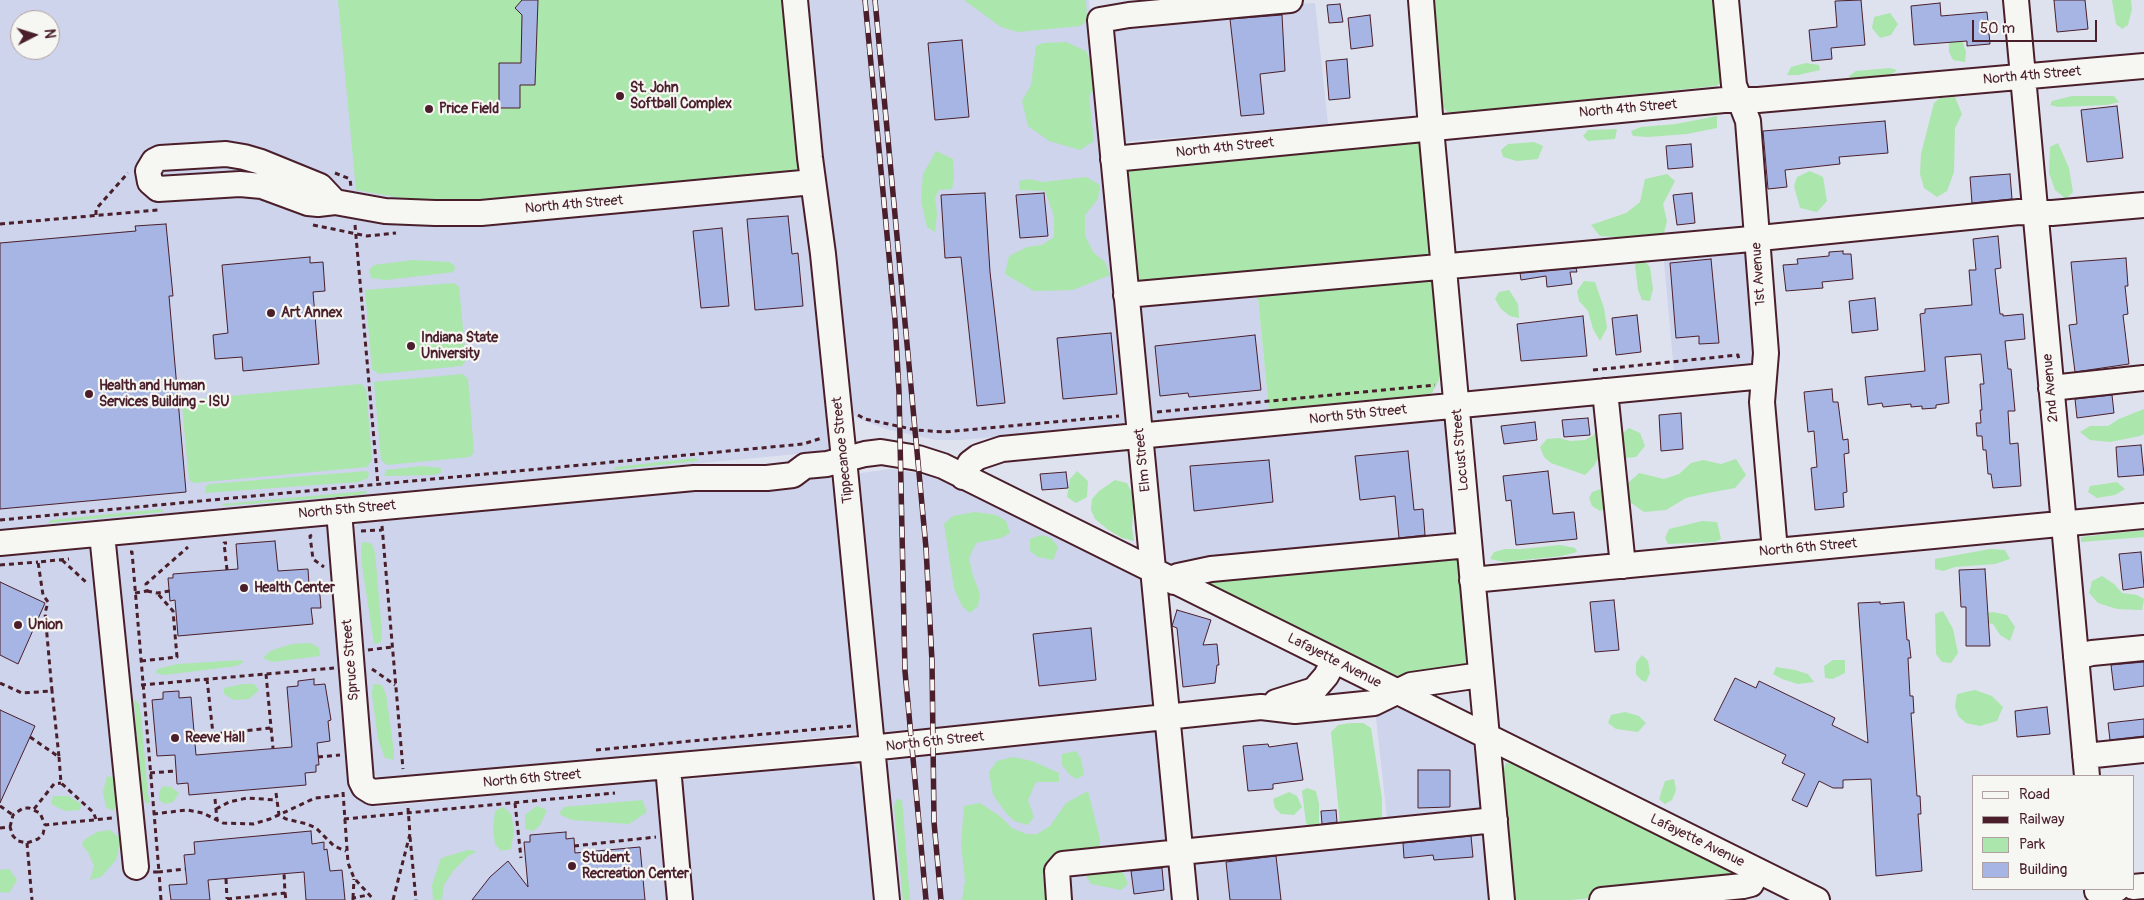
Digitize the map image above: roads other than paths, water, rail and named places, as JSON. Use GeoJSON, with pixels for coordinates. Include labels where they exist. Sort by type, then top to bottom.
{"type":"FeatureCollection","features":[{"type":"Feature","properties":{"kind":"street","name":"Tippecanoe Street"},"geometry":{"type":"LineString","coordinates":[[795,0],[813,182],[823,254],[832,434],[844,459],[887,900]]}},
{"type":"Feature","properties":{"kind":"street","name":"Elm Street"},"geometry":{"type":"LineString","coordinates":[[1185,900],[1168,717],[1164,577],[1139,425],[1100,20],[1128,15],[1290,0]]}},
{"type":"Feature","properties":{"kind":"street","name":"Locust Street"},"geometry":{"type":"LineString","coordinates":[[1421,0],[1431,128],[1502,900]]}},
{"type":"Feature","properties":{"kind":"street","name":"1st Avenue"},"geometry":{"type":"LineString","coordinates":[[1726,0],[1734,85],[1748,121],[1756,209],[1756,238],[1766,353],[1753,377],[1762,402],[1776,551]]}},
{"type":"Feature","properties":{"kind":"street","name":"2nd Avenue"},"geometry":{"type":"LineString","coordinates":[[2016,0],[2086,766]]}},
{"type":"Feature","properties":{"kind":"street","name":"North 4th Street"},"geometry":{"type":"LineString","coordinates":[[1113,159],[1740,100],[2144,66]]}},
{"type":"Feature","properties":{"kind":"street","name":"North 4th Street"},"geometry":{"type":"LineString","coordinates":[[344,203],[320,186],[244,157],[226,154],[160,158],[154,161],[148,170],[150,182],[158,189],[240,184],[262,186],[308,203],[344,203],[384,211],[435,213],[481,212],[813,182]]}},
{"type":"Feature","properties":{"kind":"street"},"geometry":{"type":"LineString","coordinates":[[1126,295],[1268,284],[2020,212],[2144,205]]}},
{"type":"Feature","properties":{"kind":"street","name":"North 5th Street"},"geometry":{"type":"LineString","coordinates":[[963,477],[970,463],[988,453],[1139,425],[1456,394],[1605,391],[1753,377]]}},
{"type":"Feature","properties":{"kind":"street"},"geometry":{"type":"LineString","coordinates":[[2051,388],[2144,378]]}},
{"type":"Feature","properties":{"kind":"street"},"geometry":{"type":"LineString","coordinates":[[1605,391],[1623,566]]}},
{"type":"Feature","properties":{"kind":"street","name":"Lafayette Avenue"},"geometry":{"type":"LineString","coordinates":[[844,459],[881,452],[943,466],[1813,899]]}},
{"type":"Feature","properties":{"kind":"street","name":"North 5th Street"},"geometry":{"type":"LineString","coordinates":[[0,543],[103,544],[339,511],[379,496],[694,478],[766,463],[791,460],[805,466],[844,459]]}},
{"type":"Feature","properties":{"kind":"street","name":"Spruce Street"},"geometry":{"type":"LineString","coordinates":[[339,511],[361,781],[367,790],[401,784]]}},
{"type":"Feature","properties":{"kind":"street","name":"North 6th Street"},"geometry":{"type":"LineString","coordinates":[[1472,580],[2144,516]]}},
{"type":"Feature","properties":{"kind":"street"},"geometry":{"type":"LineString","coordinates":[[103,544],[118,688],[143,815],[149,871]]}},
{"type":"Feature","properties":{"kind":"street"},"geometry":{"type":"LineString","coordinates":[[1164,577],[1178,576],[1211,568],[1469,545]]}},
{"type":"Feature","properties":{"kind":"street"},"geometry":{"type":"LineString","coordinates":[[2076,658],[2092,653],[2144,648]]}},
{"type":"Feature","properties":{"kind":"street"},"geometry":{"type":"LineString","coordinates":[[1261,707],[1314,690],[1326,676],[1334,661]]}},
{"type":"Feature","properties":{"kind":"street","name":"North 6th Street"},"geometry":{"type":"LineString","coordinates":[[401,784],[668,767],[872,748],[1261,707],[1295,711],[1374,703],[1411,685],[1481,676]]}},
{"type":"Feature","properties":{"kind":"street"},"geometry":{"type":"LineString","coordinates":[[2086,766],[2144,750]]}},
{"type":"Feature","properties":{"kind":"street"},"geometry":{"type":"LineString","coordinates":[[668,767],[680,900]]}},
{"type":"Feature","properties":{"kind":"street"},"geometry":{"type":"LineString","coordinates":[[1059,900],[1057,871],[1064,864],[1494,820]]}},
{"type":"Feature","properties":{"kind":"street"},"geometry":{"type":"LineString","coordinates":[[1602,900],[1743,886],[1751,884],[1758,871]]}},
{"type":"Feature","properties":{"kind":"railway"},"geometry":{"type":"LineString","coordinates":[[865,0],[895,320],[899,392],[905,671],[926,900]]}},
{"type":"Feature","properties":{"kind":"railway"},"geometry":{"type":"LineString","coordinates":[[875,0],[926,548],[932,661],[934,822],[941,900]]}},
{"type":"Feature","properties":{"kind":"place","name":"St. John Softball Complex"},"geometry":{"type":"Point","coordinates":[620,96]}},
{"type":"Feature","properties":{"kind":"place","name":"Price Field"},"geometry":{"type":"Point","coordinates":[429,109]}},
{"type":"Feature","properties":{"kind":"place","name":"Art Annex"},"geometry":{"type":"Point","coordinates":[271,313]}},
{"type":"Feature","properties":{"kind":"place","name":"Indiana State University"},"geometry":{"type":"Point","coordinates":[411,346]}},
{"type":"Feature","properties":{"kind":"place","name":"Health and Human Services Building - ISU"},"geometry":{"type":"Point","coordinates":[89,394]}},
{"type":"Feature","properties":{"kind":"place","name":"Health Center"},"geometry":{"type":"Point","coordinates":[244,588]}},
{"type":"Feature","properties":{"kind":"place","name":"Union"},"geometry":{"type":"Point","coordinates":[18,625]}},
{"type":"Feature","properties":{"kind":"place","name":"Reeve Hall"},"geometry":{"type":"Point","coordinates":[175,738]}},
{"type":"Feature","properties":{"kind":"place","name":"Student Recreation Center"},"geometry":{"type":"Point","coordinates":[572,866]}}]}
